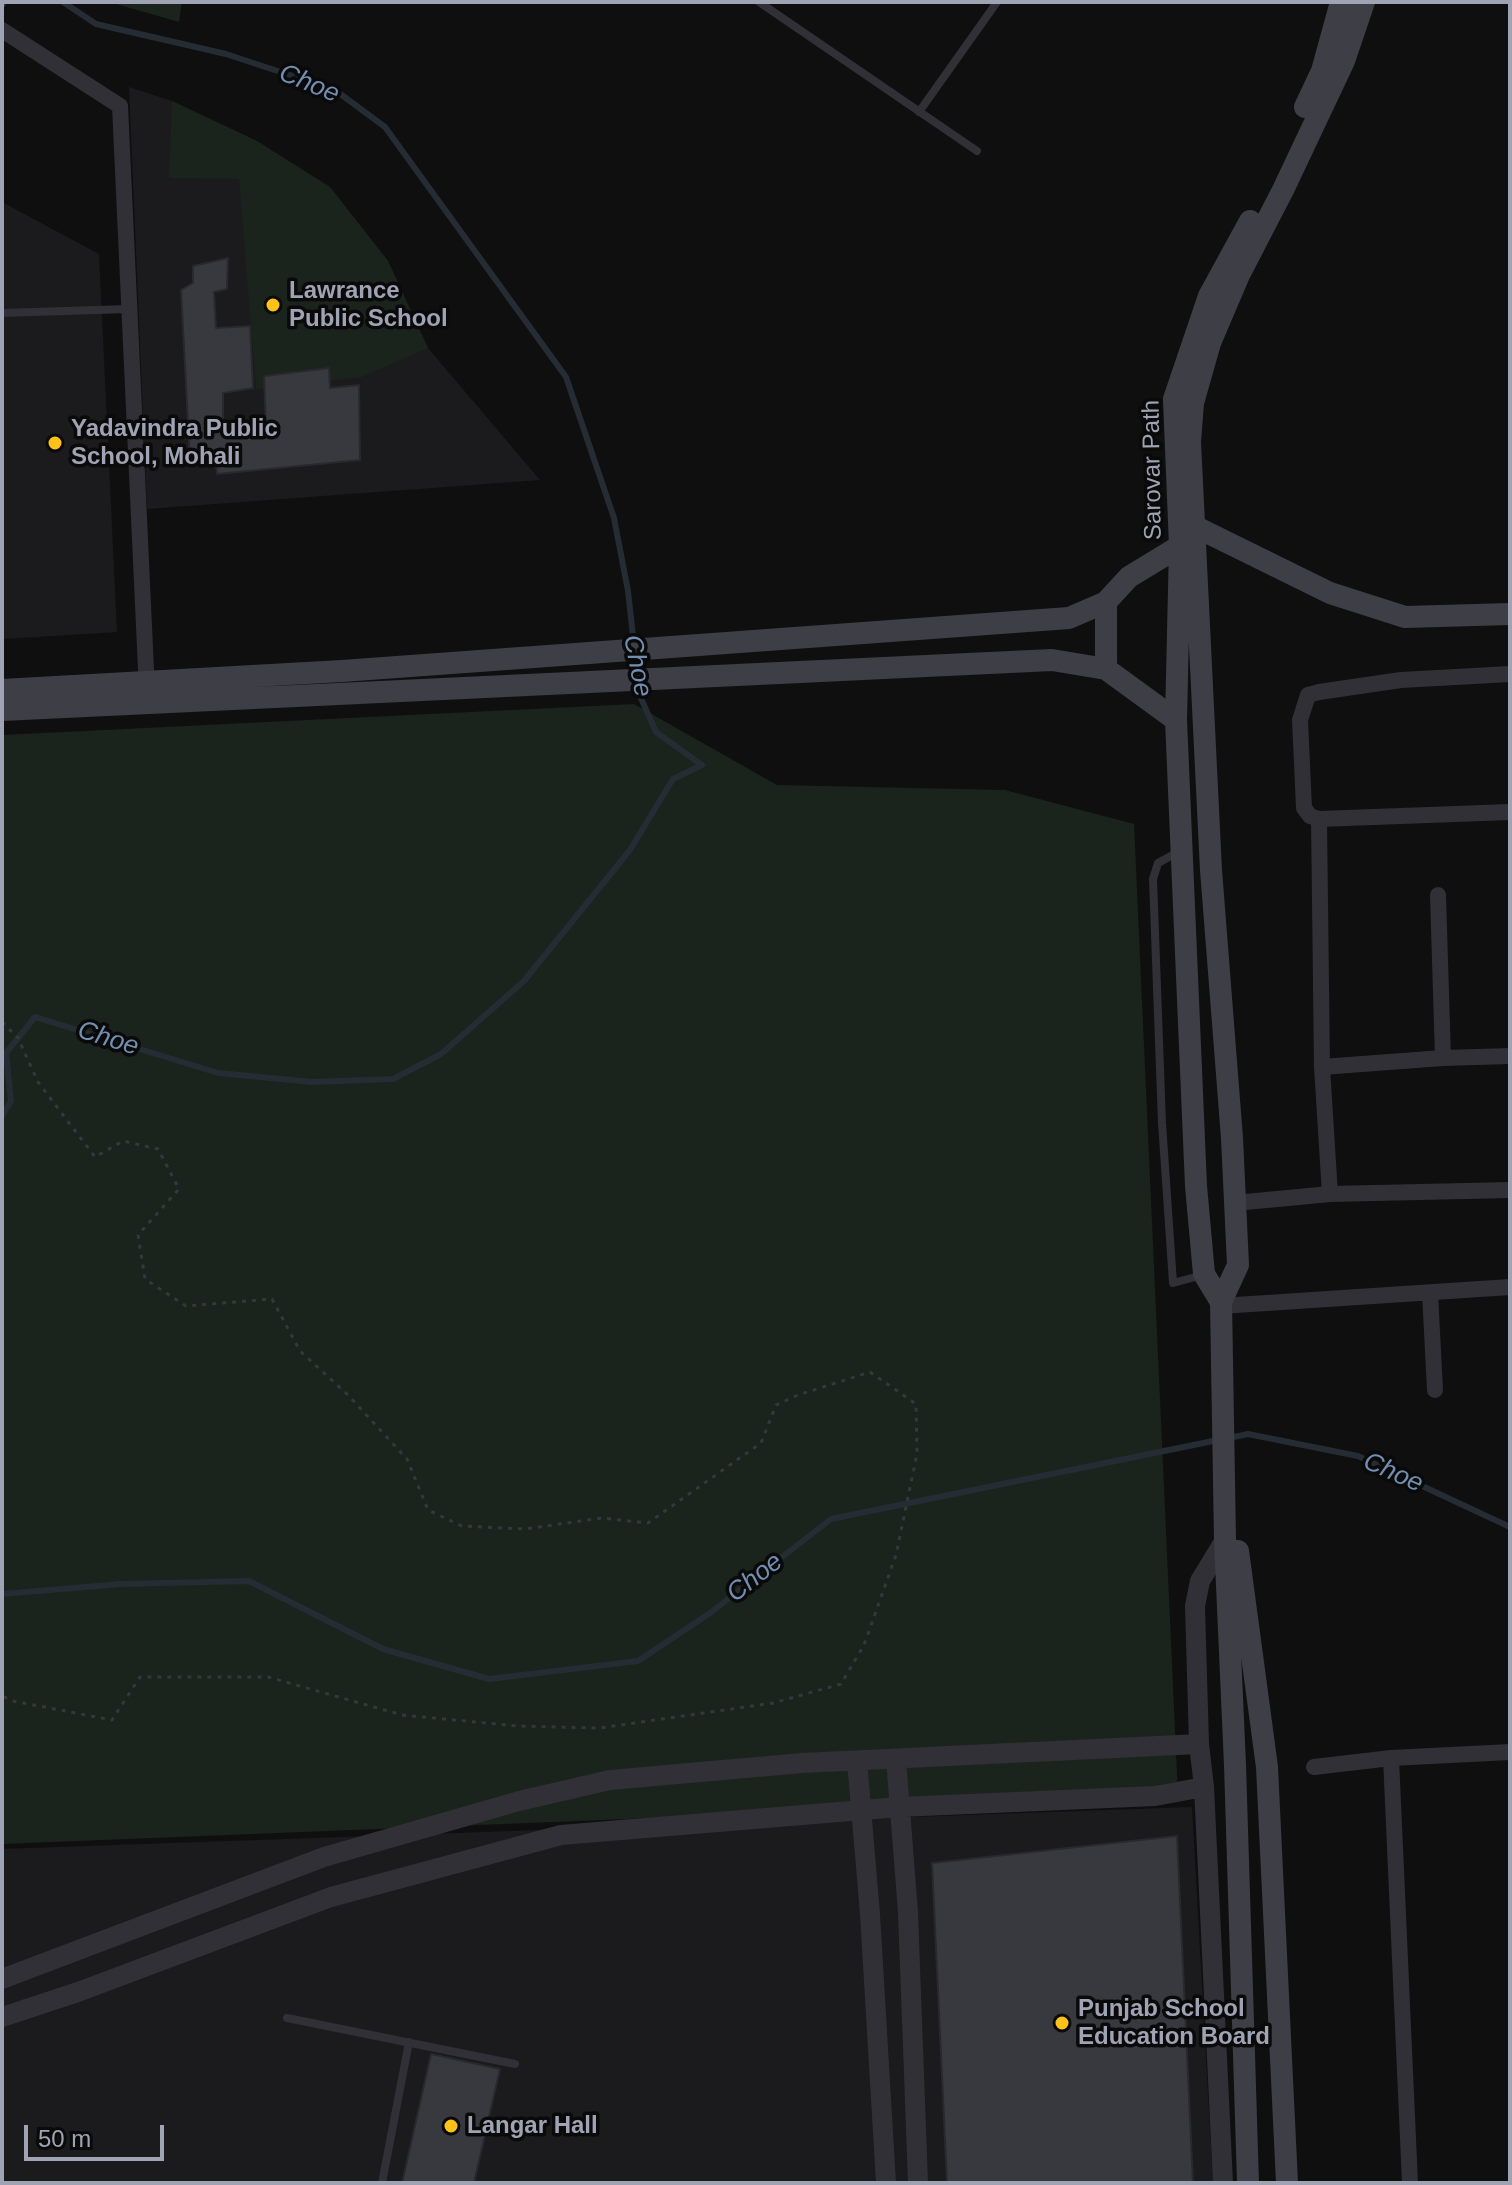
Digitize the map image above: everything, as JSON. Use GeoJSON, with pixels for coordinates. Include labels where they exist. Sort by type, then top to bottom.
{"type":"FeatureCollection","features":[{"type":"Feature","properties":{"kind":"main road","name":"Sarovar Path"},"geometry":{"type":"LineString","coordinates":[[1204,1274],[1196,1186],[1176,720],[1180,546],[1174,399],[1209,296],[1266,192],[1322,71],[1341,2]]}},
{"type":"Feature","properties":{"kind":"main road"},"geometry":{"type":"LineString","coordinates":[[1248,2183],[1235,1765],[1224,1532],[1221,1304],[1238,1265],[1232,1138],[1211,870],[1190,442],[1193,403],[1210,343],[1239,275],[1344,61],[1364,2]]}},
{"type":"Feature","properties":{"kind":"main road"},"geometry":{"type":"LineString","coordinates":[[1194,526],[1330,593],[1405,617],[1510,614]]}},
{"type":"Feature","properties":{"kind":"main road"},"geometry":{"type":"LineString","coordinates":[[2,710],[428,664],[1069,618],[1106,602],[1129,577],[1180,546]]}},
{"type":"Feature","properties":{"kind":"main road"},"geometry":{"type":"LineString","coordinates":[[1106,602],[1106,669]]}},
{"type":"Feature","properties":{"kind":"main road"},"geometry":{"type":"LineString","coordinates":[[677,646],[679,678]]}},
{"type":"Feature","properties":{"kind":"main road"},"geometry":{"type":"LineString","coordinates":[[2,690],[147,693],[431,689],[1052,660],[1106,669],[1176,720]]}},
{"type":"Feature","properties":{"kind":"main road"},"geometry":{"type":"LineString","coordinates":[[428,664],[431,689]]}},
{"type":"Feature","properties":{"kind":"main road"},"geometry":{"type":"LineString","coordinates":[[1204,1274],[1221,1304]]}},
{"type":"Feature","properties":{"kind":"main road"},"geometry":{"type":"LineString","coordinates":[[1224,1532],[1236,1536],[1267,1767],[1287,2183]]}},
{"type":"Feature","properties":{"kind":"street"},"geometry":{"type":"LineString","coordinates":[[2,30],[120,106],[147,693]]}},
{"type":"Feature","properties":{"kind":"street"},"geometry":{"type":"LineString","coordinates":[[1510,674],[1401,680],[1308,695],[1300,720],[1304,808],[1310,816],[1319,819],[1510,812]]}},
{"type":"Feature","properties":{"kind":"street"},"geometry":{"type":"LineString","coordinates":[[1319,819],[1322,1067],[1330,1194]]}},
{"type":"Feature","properties":{"kind":"street"},"geometry":{"type":"LineString","coordinates":[[1438,895],[1443,1058]]}},
{"type":"Feature","properties":{"kind":"street"},"geometry":{"type":"LineString","coordinates":[[1322,1067],[1510,1056]]}},
{"type":"Feature","properties":{"kind":"street"},"geometry":{"type":"LineString","coordinates":[[1235,1203],[1330,1194],[1510,1190]]}},
{"type":"Feature","properties":{"kind":"street"},"geometry":{"type":"LineString","coordinates":[[1221,1304],[1510,1287]]}},
{"type":"Feature","properties":{"kind":"street"},"geometry":{"type":"LineString","coordinates":[[1430,1293],[1435,1390]]}},
{"type":"Feature","properties":{"kind":"street"},"geometry":{"type":"LineString","coordinates":[[1223,2183],[1204,1787],[1199,1744],[1196,1591],[1224,1532]]}},
{"type":"Feature","properties":{"kind":"street"},"geometry":{"type":"LineString","coordinates":[[2,1979],[324,1857],[519,1801],[610,1780],[857,1761],[1199,1744]]}},
{"type":"Feature","properties":{"kind":"street"},"geometry":{"type":"LineString","coordinates":[[1314,1767],[1391,1758],[1510,1752]]}},
{"type":"Feature","properties":{"kind":"street"},"geometry":{"type":"LineString","coordinates":[[1391,1758],[1410,2183]]}},
{"type":"Feature","properties":{"kind":"street"},"geometry":{"type":"LineString","coordinates":[[896,1759],[908,1912],[918,2183]]}},
{"type":"Feature","properties":{"kind":"street"},"geometry":{"type":"LineString","coordinates":[[857,1761],[870,1914],[886,2183]]}},
{"type":"Feature","properties":{"kind":"street"},"geometry":{"type":"LineString","coordinates":[[2,2017],[78,1992],[331,1897],[561,1835],[861,1809],[1155,1796],[1204,1787]]}},
{"type":"Feature","properties":{"kind":"street"},"geometry":{"type":"LineString","coordinates":[[870,1914],[908,1912]]}},
{"type":"Feature","properties":{"kind":"street"},"geometry":{"type":"LineString","coordinates":[[884,2156],[917,2153]]}},
{"type":"Feature","properties":{"kind":"lane"},"geometry":{"type":"LineString","coordinates":[[759,2],[977,151]]}},
{"type":"Feature","properties":{"kind":"lane"},"geometry":{"type":"LineString","coordinates":[[919,112],[997,2]]}},
{"type":"Feature","properties":{"kind":"lane"},"geometry":{"type":"LineString","coordinates":[[2,313],[130,309]]}},
{"type":"Feature","properties":{"kind":"lane"},"geometry":{"type":"LineString","coordinates":[[1182,849],[1158,863],[1153,879],[1162,1123],[1173,1283],[1204,1274]]}},
{"type":"Feature","properties":{"kind":"lane"},"geometry":{"type":"LineString","coordinates":[[287,2018],[515,2064]]}},
{"type":"Feature","properties":{"kind":"lane"},"geometry":{"type":"LineString","coordinates":[[382,2183],[409,2042]]}},
{"type":"Feature","properties":{"kind":"path"},"geometry":{"type":"LineString","coordinates":[[2,7],[7,2]]}},
{"type":"Feature","properties":{"kind":"path"},"geometry":{"type":"LineString","coordinates":[[2,1022],[18,1038],[38,1082],[95,1157],[123,1141],[158,1149],[179,1189],[138,1235],[145,1279],[186,1306],[272,1299],[300,1351],[348,1395],[407,1459],[428,1510],[462,1526],[525,1529],[602,1518],[648,1523],[761,1443],[776,1405],[870,1372],[916,1404],[917,1454],[896,1555],[864,1645],[841,1684],[773,1703],[600,1728],[517,1726],[402,1715],[268,1677],[140,1677],[112,1720],[13,1701],[2,1696]]}},
{"type":"Feature","properties":{"kind":"shaded area"},"geometry":{"type":"Polygon","coordinates":[[[109,2],[182,2],[179,22],[109,2]]]}},
{"type":"Feature","properties":{"kind":"shaded area","name":"Lawrance Public School"},"geometry":{"type":"Polygon","coordinates":[[[129,87],[172,101],[257,141],[330,187],[388,261],[428,348],[540,480],[147,509],[129,87]]]}},
{"type":"Feature","properties":{"kind":"shaded area"},"geometry":{"type":"Polygon","coordinates":[[[172,101],[257,141],[330,187],[388,261],[428,348],[362,377],[256,389],[239,179],[169,178],[172,101]]]}},
{"type":"Feature","properties":{"kind":"shaded area","name":"Yadavindra Public School, Mohali"},"geometry":{"type":"Polygon","coordinates":[[[2,202],[99,254],[117,632],[2,639],[2,202]]]}},
{"type":"Feature","properties":{"kind":"shaded area"},"geometry":{"type":"Polygon","coordinates":[[[634,704],[777,785],[1005,790],[1134,824],[1178,1797],[2,1844],[2,735],[634,704]]]}},
{"type":"Feature","properties":{"kind":"shaded area"},"geometry":{"type":"Polygon","coordinates":[[[1192,1807],[1213,2183],[2,2183],[2,1849],[1192,1807]]]}},
{"type":"Feature","properties":{"kind":"building"},"geometry":{"type":"Polygon","coordinates":[[[228,258],[227,289],[214,292],[216,328],[250,326],[253,388],[223,393],[223,433],[266,428],[264,376],[329,368],[330,388],[359,385],[360,460],[217,474],[215,458],[190,460],[181,290],[193,283],[193,266],[228,258]]]}},
{"type":"Feature","properties":{"kind":"building","name":"Punjab School Education Board"},"geometry":{"type":"Polygon","coordinates":[[[1177,1836],[1193,2183],[947,2183],[932,1863],[1177,1836]]]}},
{"type":"Feature","properties":{"kind":"building","name":"Langar Hall"},"geometry":{"type":"Polygon","coordinates":[[[431,2054],[500,2069],[474,2183],[402,2183],[431,2054]]]}},
{"type":"Feature","properties":{"kind":"waterway","name":"Choe"},"geometry":{"type":"LineString","coordinates":[[63,2],[96,24],[226,54],[335,90],[385,127],[566,377],[614,518],[628,591],[634,645]]}},
{"type":"Feature","properties":{"kind":"waterway","name":"Choe"},"geometry":{"type":"LineString","coordinates":[[2,1116],[11,1101],[6,1053],[35,1017],[218,1073],[312,1082],[393,1079],[441,1054],[524,981],[630,850],[673,779],[702,765],[656,732],[640,696],[635,656]]}},
{"type":"Feature","properties":{"kind":"waterway","name":"Choe"},"geometry":{"type":"LineString","coordinates":[[1229,1438],[1248,1434],[1358,1456],[1510,1527]]}},
{"type":"Feature","properties":{"kind":"waterway","name":"Choe"},"geometry":{"type":"LineString","coordinates":[[2,1594],[121,1584],[249,1581],[383,1649],[489,1679],[638,1661],[710,1613],[831,1519],[1218,1440]]}},
{"type":"Feature","properties":{"kind":"place","name":"Lawrance Public School"},"geometry":{"type":"Point","coordinates":[273,305]}},
{"type":"Feature","properties":{"kind":"place","name":"Yadavindra Public School, Mohali"},"geometry":{"type":"Point","coordinates":[55,443]}},
{"type":"Feature","properties":{"kind":"place","name":"Punjab School Education Board"},"geometry":{"type":"Point","coordinates":[1062,2023]}},
{"type":"Feature","properties":{"kind":"place","name":"Langar Hall"},"geometry":{"type":"Point","coordinates":[451,2126]}}]}
